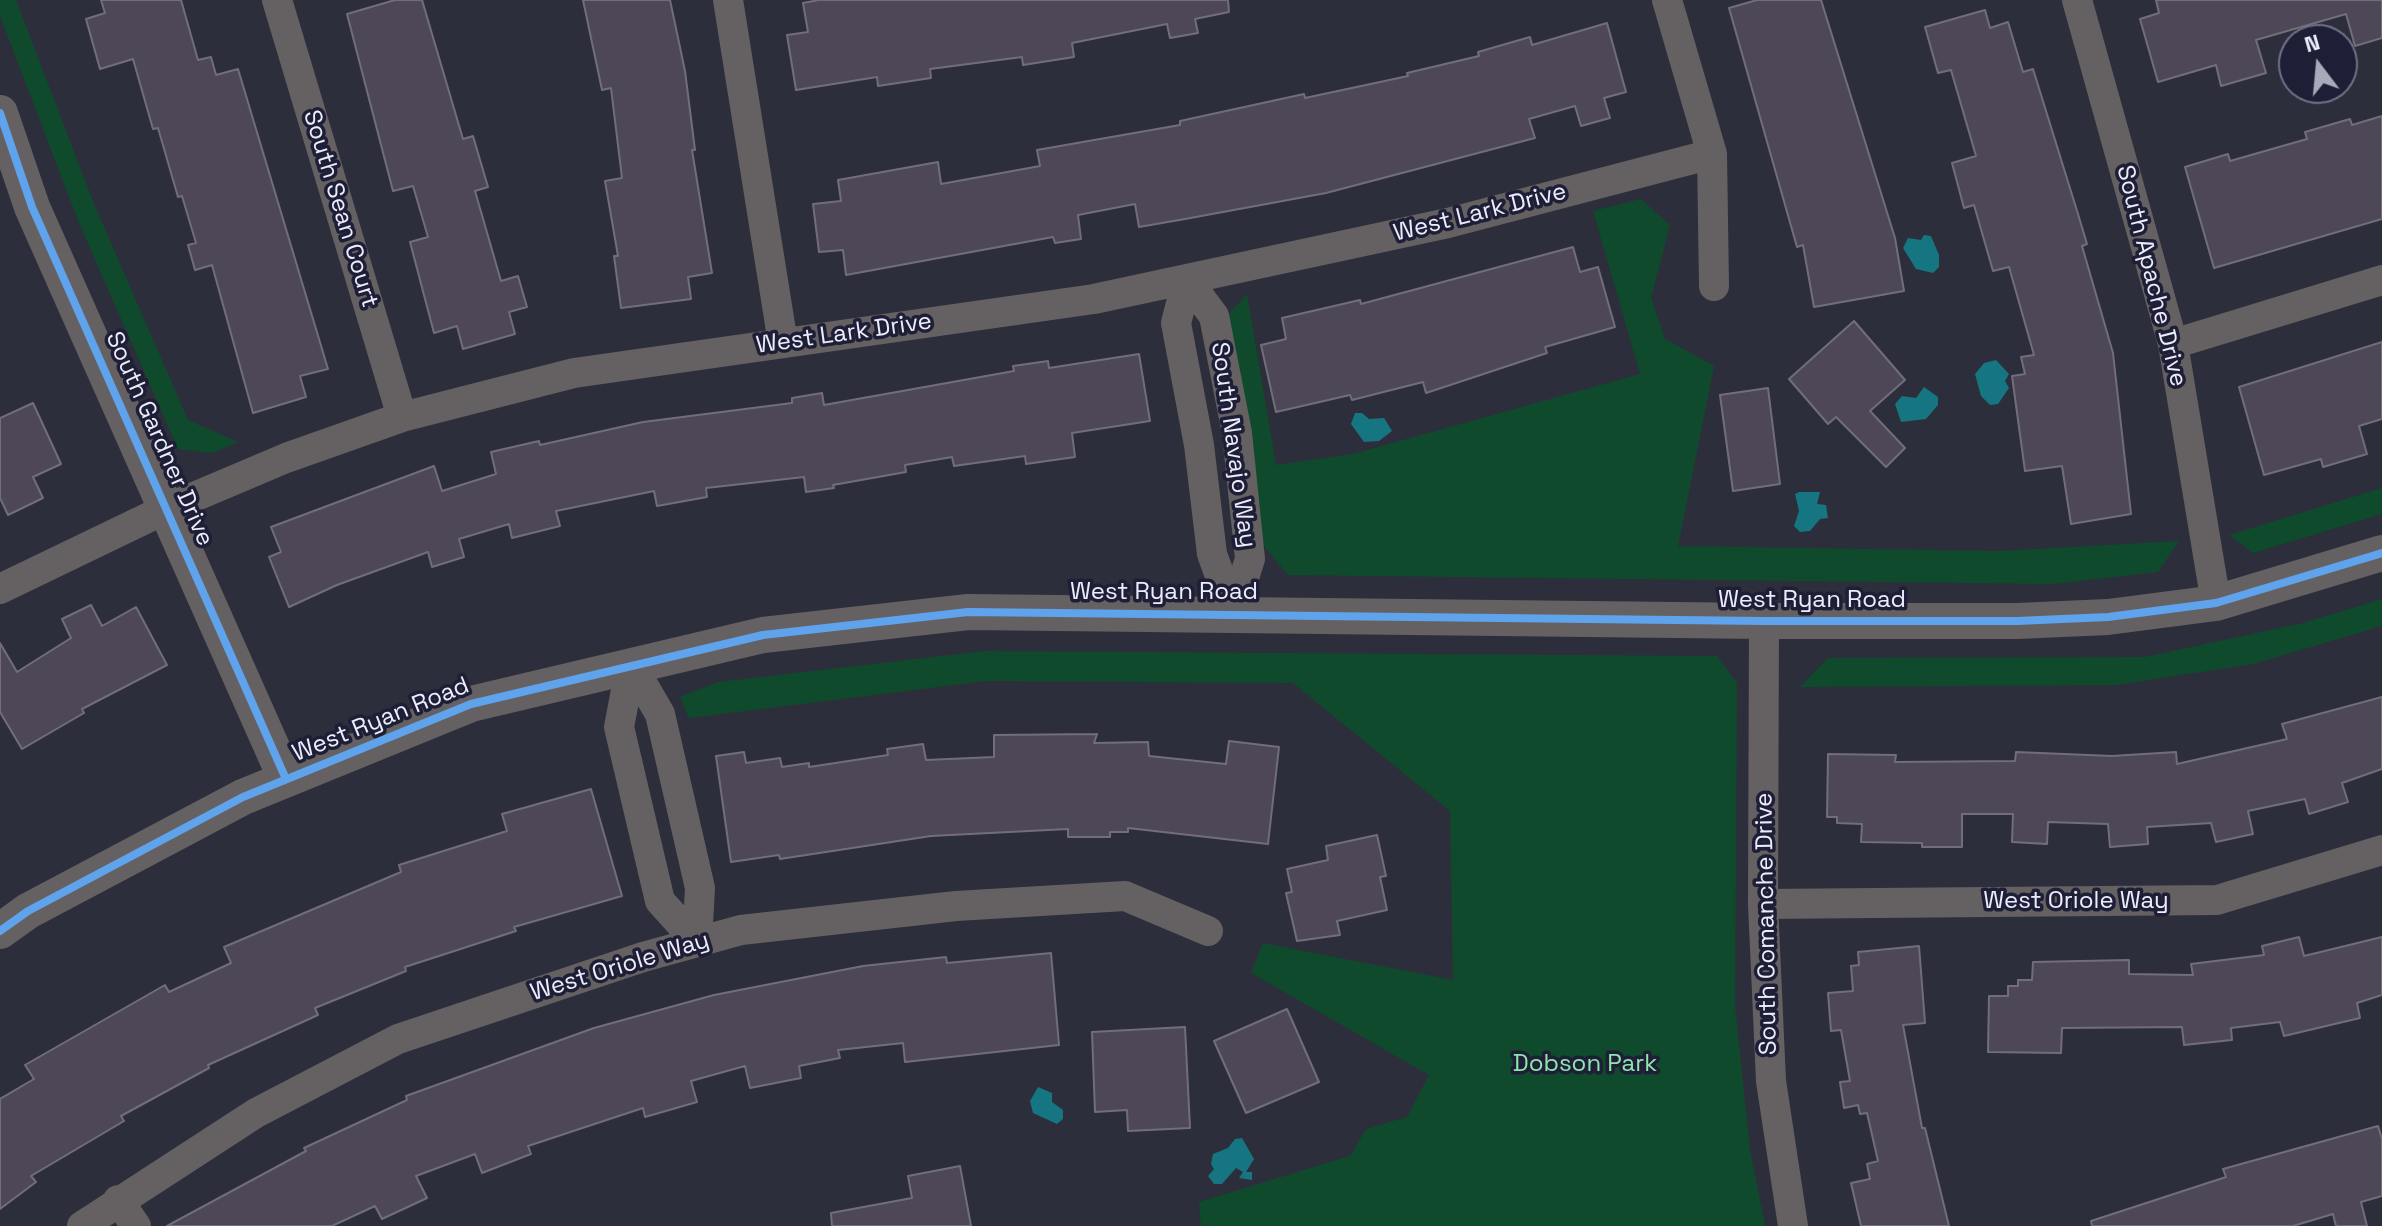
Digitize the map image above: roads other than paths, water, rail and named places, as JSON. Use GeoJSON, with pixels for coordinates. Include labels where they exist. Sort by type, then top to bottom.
{"type":"FeatureCollection","features":[{"type":"Feature","properties":{"kind":"street","name":"South Sean Court"},"geometry":{"type":"LineString","coordinates":[[277,0],[402,417]]}},
{"type":"Feature","properties":{"kind":"street"},"geometry":{"type":"LineString","coordinates":[[728,0],[783,343]]}},
{"type":"Feature","properties":{"kind":"street"},"geometry":{"type":"LineString","coordinates":[[1667,0],[1712,154],[1714,286]]}},
{"type":"Feature","properties":{"kind":"street","name":"South Apache Drive"},"geometry":{"type":"LineString","coordinates":[[2077,0],[2173,344],[2216,603]]}},
{"type":"Feature","properties":{"kind":"street","name":"South Gardner Drive"},"geometry":{"type":"LineString","coordinates":[[0,113],[32,207],[286,779]]}},
{"type":"Feature","properties":{"kind":"street","name":"West Lark Drive"},"geometry":{"type":"LineString","coordinates":[[0,589],[168,508],[286,458],[402,417],[574,373],[1094,299],[1448,223],[1712,154]]}},
{"type":"Feature","properties":{"kind":"street","name":"South Navajo Way"},"geometry":{"type":"LineString","coordinates":[[1187,280],[1214,316],[1237,433],[1250,559],[1233,612]]}},
{"type":"Feature","properties":{"kind":"street"},"geometry":{"type":"LineString","coordinates":[[2173,344],[2382,280]]}},
{"type":"Feature","properties":{"kind":"street","name":"West Ryan Road"},"geometry":{"type":"LineString","coordinates":[[0,931],[41,904],[243,797],[471,704],[763,635],[968,612],[1233,612],[1764,621],[2108,617],[2216,603],[2382,553]]}},
{"type":"Feature","properties":{"kind":"street","name":"South Comanche Drive"},"geometry":{"type":"LineString","coordinates":[[1764,621],[1763,904],[1771,1081],[1793,1226]]}},
{"type":"Feature","properties":{"kind":"street"},"geometry":{"type":"LineString","coordinates":[[631,664],[660,714],[700,888],[697,942]]}},
{"type":"Feature","properties":{"kind":"street"},"geometry":{"type":"LineString","coordinates":[[631,664],[619,727],[660,901],[697,942]]}},
{"type":"Feature","properties":{"kind":"street","name":"West Oriole Way"},"geometry":{"type":"LineString","coordinates":[[1763,904],[2217,900],[2382,850]]}},
{"type":"Feature","properties":{"kind":"street","name":"West Oriole Way"},"geometry":{"type":"LineString","coordinates":[[82,1226],[256,1113],[398,1039],[741,930],[925,910],[1125,896],[1208,931]]}},
{"type":"Feature","properties":{"kind":"street"},"geometry":{"type":"LineString","coordinates":[[118,1200],[136,1226]]}},
{"type":"Feature","properties":{"kind":"water"},"geometry":{"type":"Polygon","coordinates":[[[1924,235],[1931,236],[1939,255],[1939,267],[1933,273],[1916,269],[1903,248],[1908,238],[1921,240],[1924,235]]]}},
{"type":"Feature","properties":{"kind":"water"},"geometry":{"type":"Polygon","coordinates":[[[1996,360],[2009,374],[2005,381],[2009,388],[1998,404],[1990,405],[1981,396],[1975,374],[1984,363],[1996,360]]]}},
{"type":"Feature","properties":{"kind":"water"},"geometry":{"type":"Polygon","coordinates":[[[1924,387],[1938,397],[1938,405],[1926,419],[1901,422],[1895,404],[1902,396],[1916,398],[1924,387]]]}},
{"type":"Feature","properties":{"kind":"water"},"geometry":{"type":"Polygon","coordinates":[[[1355,413],[1362,413],[1369,419],[1384,418],[1392,431],[1379,441],[1364,442],[1351,424],[1355,413]]]}},
{"type":"Feature","properties":{"kind":"water"},"geometry":{"type":"Polygon","coordinates":[[[1820,492],[1817,504],[1826,505],[1828,518],[1820,519],[1810,531],[1800,532],[1794,526],[1799,511],[1795,494],[1820,492]]]}},
{"type":"Feature","properties":{"kind":"water"},"geometry":{"type":"Polygon","coordinates":[[[1038,1087],[1052,1093],[1052,1102],[1063,1110],[1063,1119],[1057,1124],[1033,1113],[1030,1101],[1038,1087]]]}},
{"type":"Feature","properties":{"kind":"water"},"geometry":{"type":"Polygon","coordinates":[[[1242,1138],[1254,1159],[1246,1172],[1252,1172],[1252,1180],[1239,1178],[1243,1172],[1236,1168],[1222,1184],[1214,1184],[1208,1176],[1214,1169],[1211,1164],[1213,1154],[1228,1148],[1235,1139],[1242,1138]]]}},
{"type":"Feature","properties":{"kind":"park label","name":"Dobson Park"},"geometry":{"type":"Point","coordinates":[1585,1064]}}]}
